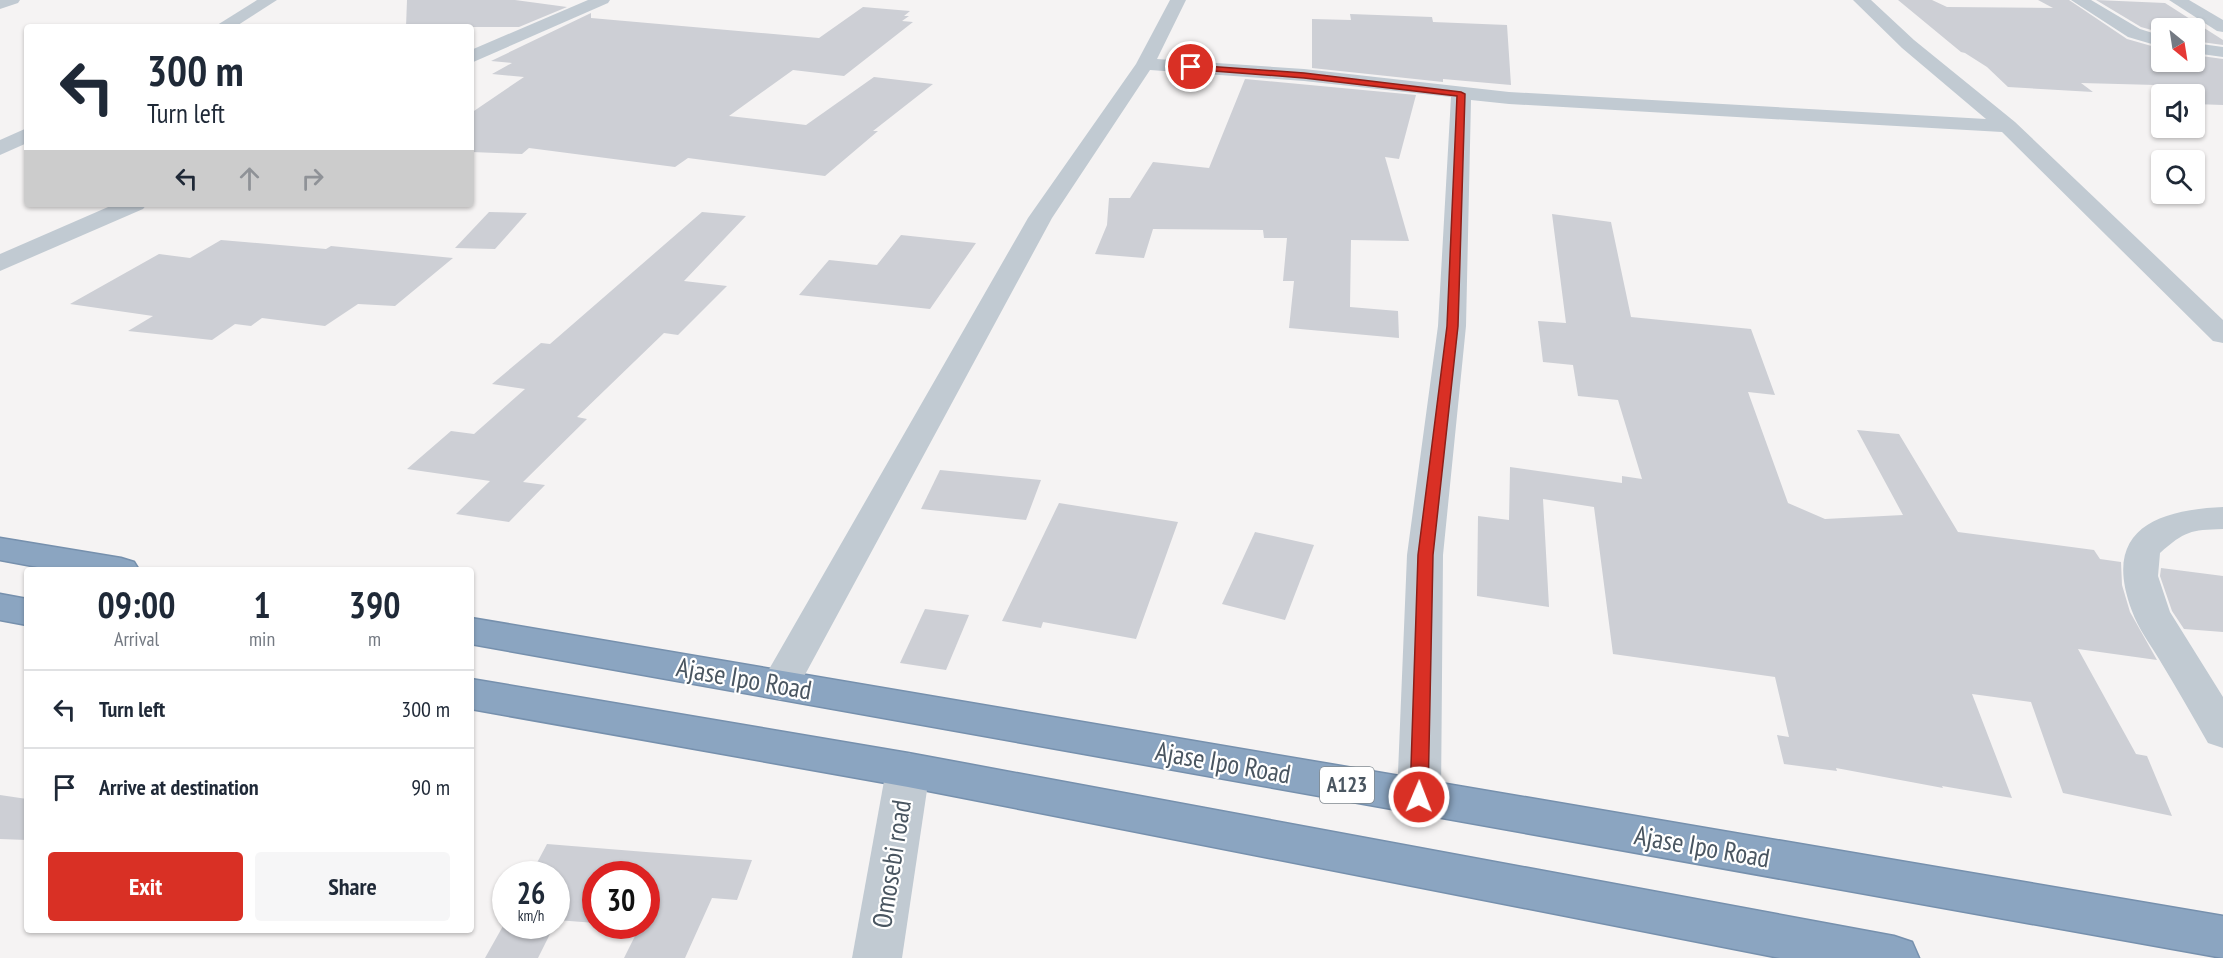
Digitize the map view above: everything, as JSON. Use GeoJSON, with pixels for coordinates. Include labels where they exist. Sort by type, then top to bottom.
{"type":"FeatureCollection","features":[{"type":"Feature","properties":{"kind":"highway"},"geometry":{"type":"LineString","coordinates":[[0,549],[104,567]]}},
{"type":"Feature","properties":{"kind":"highway"},"geometry":{"type":"LineString","coordinates":[[0,607],[24,611]]}},
{"type":"Feature","properties":{"kind":"highway","name":"Ajase Ipo Road"},"geometry":{"type":"LineString","coordinates":[[474,632],[2223,938]]}},
{"type":"Feature","properties":{"kind":"highway"},"geometry":{"type":"LineString","coordinates":[[474,695],[908,770],[1894,958]]}},
{"type":"Feature","properties":{"kind":"street"},"geometry":{"type":"LineString","coordinates":[[0,4],[12,0]]}},
{"type":"Feature","properties":{"kind":"street"},"geometry":{"type":"LineString","coordinates":[[228,24],[269,0]]}},
{"type":"Feature","properties":{"kind":"street"},"geometry":{"type":"LineString","coordinates":[[474,54],[602,0]]}},
{"type":"Feature","properties":{"kind":"street"},"geometry":{"type":"LineString","coordinates":[[780,685],[1040,218],[1145,64],[1178,0]]}},
{"type":"Feature","properties":{"kind":"street"},"geometry":{"type":"LineString","coordinates":[[1861,0],[1908,44],[2008,126],[2223,335]]}},
{"type":"Feature","properties":{"kind":"street"},"geometry":{"type":"LineString","coordinates":[[2079,0],[2134,33],[2151,38]]}},
{"type":"Feature","properties":{"kind":"street"},"geometry":{"type":"LineString","coordinates":[[2177,0],[2223,27]]}},
{"type":"Feature","properties":{"kind":"street"},"geometry":{"type":"LineString","coordinates":[[2205,50],[2223,52]]}},
{"type":"Feature","properties":{"kind":"street"},"geometry":{"type":"LineString","coordinates":[[1145,64],[1304,75],[1461,94],[2008,126]]}},
{"type":"Feature","properties":{"kind":"street"},"geometry":{"type":"LineString","coordinates":[[1419,797],[1425,555],[1452,326],[1461,94]]}},
{"type":"Feature","properties":{"kind":"street"},"geometry":{"type":"LineString","coordinates":[[0,149],[24,136]]}},
{"type":"Feature","properties":{"kind":"street"},"geometry":{"type":"LineString","coordinates":[[0,263],[128,207]]}},
{"type":"Feature","properties":{"kind":"street"},"geometry":{"type":"LineString","coordinates":[[2187,300],[2223,301]]}},
{"type":"Feature","properties":{"kind":"street"},"geometry":{"type":"LineString","coordinates":[[2223,518],[2202,519],[2168,527],[2143,549],[2140,576],[2151,613],[2223,732]]}},
{"type":"Feature","properties":{"kind":"street","name":"Omosebi road"},"geometry":{"type":"LineString","coordinates":[[877,958],[908,770]]}},
{"type":"Feature","properties":{"kind":"building"},"geometry":{"type":"Polygon","coordinates":[[[407,0],[515,0],[567,7],[519,27],[474,27],[474,24],[406,24],[407,0]]]}},
{"type":"Feature","properties":{"kind":"building"},"geometry":{"type":"Polygon","coordinates":[[[1898,0],[1932,0],[1947,7],[2053,8],[2038,0],[2069,0],[2127,39],[2151,46],[2151,72],[2205,72],[2205,57],[2223,59],[2223,105],[2205,104],[2205,84],[2081,83],[2093,92],[2008,87],[1987,67],[1961,52],[1898,0]]]}},
{"type":"Feature","properties":{"kind":"building"},"geometry":{"type":"Polygon","coordinates":[[[2096,0],[2165,3],[2189,18],[2151,18],[2151,30],[2141,27],[2096,0]]]}},
{"type":"Feature","properties":{"kind":"building"},"geometry":{"type":"Polygon","coordinates":[[[863,7],[910,11],[904,16],[909,16],[902,21],[913,22],[844,76],[793,70],[729,116],[806,125],[874,77],[933,84],[873,131],[878,131],[825,176],[688,158],[675,167],[529,148],[522,154],[474,152],[474,111],[524,77],[492,74],[512,63],[491,61],[591,13],[591,18],[819,38],[863,7]]]}},
{"type":"Feature","properties":{"kind":"building"},"geometry":{"type":"Polygon","coordinates":[[[1350,14],[1432,17],[1433,22],[1507,25],[1511,85],[1443,79],[1443,82],[1312,68],[1312,19],[1351,20],[1350,14]]]}},
{"type":"Feature","properties":{"kind":"building"},"geometry":{"type":"Polygon","coordinates":[[[2205,29],[2223,40],[2223,45],[2205,43],[2205,29]]]}},
{"type":"Feature","properties":{"kind":"building"},"geometry":{"type":"Polygon","coordinates":[[[1245,79],[1416,95],[1399,159],[1385,157],[1409,241],[1351,240],[1350,307],[1398,311],[1399,338],[1289,328],[1294,281],[1283,281],[1287,238],[1264,238],[1263,230],[1153,229],[1144,258],[1095,254],[1107,225],[1109,198],[1130,198],[1153,162],[1209,168],[1245,79]]]}},
{"type":"Feature","properties":{"kind":"building"},"geometry":{"type":"Polygon","coordinates":[[[489,212],[527,213],[495,249],[455,248],[489,212]]]}},
{"type":"Feature","properties":{"kind":"building"},"geometry":{"type":"Polygon","coordinates":[[[702,212],[746,216],[684,281],[727,286],[678,335],[664,333],[577,417],[587,419],[523,482],[545,485],[509,522],[456,514],[490,481],[407,469],[451,431],[474,434],[525,389],[492,384],[541,343],[550,344],[702,212]]]}},
{"type":"Feature","properties":{"kind":"building"},"geometry":{"type":"Polygon","coordinates":[[[1552,214],[1611,222],[1631,317],[1751,329],[1775,395],[1748,392],[1788,503],[1825,519],[1903,515],[1857,430],[1899,434],[1958,532],[2094,550],[2100,559],[2121,562],[2122,585],[2130,612],[2157,660],[2078,649],[2136,754],[2147,756],[2172,816],[2063,793],[2031,702],[1972,694],[2012,798],[1836,768],[1837,771],[1784,764],[1777,735],[1789,737],[1775,677],[1613,654],[1594,507],[1543,499],[1549,607],[1477,596],[1478,516],[1509,520],[1510,467],[1622,483],[1622,476],[1642,479],[1618,400],[1578,396],[1573,365],[1543,362],[1538,321],[1566,323],[1552,214]]]}},
{"type":"Feature","properties":{"kind":"building"},"geometry":{"type":"Polygon","coordinates":[[[901,235],[976,243],[930,309],[799,295],[829,260],[877,265],[901,235]]]}},
{"type":"Feature","properties":{"kind":"building"},"geometry":{"type":"Polygon","coordinates":[[[221,240],[326,249],[331,246],[453,258],[395,306],[358,304],[325,326],[262,318],[251,326],[235,324],[212,340],[128,331],[153,316],[70,304],[159,254],[190,258],[221,240]]]}},
{"type":"Feature","properties":{"kind":"building"},"geometry":{"type":"Polygon","coordinates":[[[940,470],[1041,480],[1026,520],[921,509],[940,470]]]}},
{"type":"Feature","properties":{"kind":"building"},"geometry":{"type":"Polygon","coordinates":[[[1059,503],[1178,522],[1136,639],[1043,622],[1041,628],[1002,621],[1059,503]]]}},
{"type":"Feature","properties":{"kind":"building"},"geometry":{"type":"Polygon","coordinates":[[[1255,532],[1314,545],[1285,620],[1222,604],[1255,532]]]}},
{"type":"Feature","properties":{"kind":"building"},"geometry":{"type":"Polygon","coordinates":[[[2161,568],[2223,576],[2223,632],[2184,629],[2172,611],[2160,576],[2161,568]]]}},
{"type":"Feature","properties":{"kind":"building"},"geometry":{"type":"Polygon","coordinates":[[[925,609],[969,615],[946,670],[900,663],[925,609]]]}},
{"type":"Feature","properties":{"kind":"building"},"geometry":{"type":"Polygon","coordinates":[[[0,795],[24,799],[24,840],[0,839],[0,795]]]}},
{"type":"Feature","properties":{"kind":"building"},"geometry":{"type":"Polygon","coordinates":[[[547,844],[752,860],[737,900],[712,898],[685,958],[624,958],[634,939],[660,939],[660,861],[582,861],[582,922],[570,921],[570,861],[538,861],[547,844]]]}},
{"type":"Feature","properties":{"kind":"building"},"geometry":{"type":"Polygon","coordinates":[[[496,939],[548,939],[538,958],[485,958],[496,939]]]}},
{"type":"Feature","properties":{"kind":"route"},"geometry":{"type":"LineString","coordinates":[[1191,67],[1304,75],[1461,94],[1452,326],[1425,555],[1419,797]]}}]}
